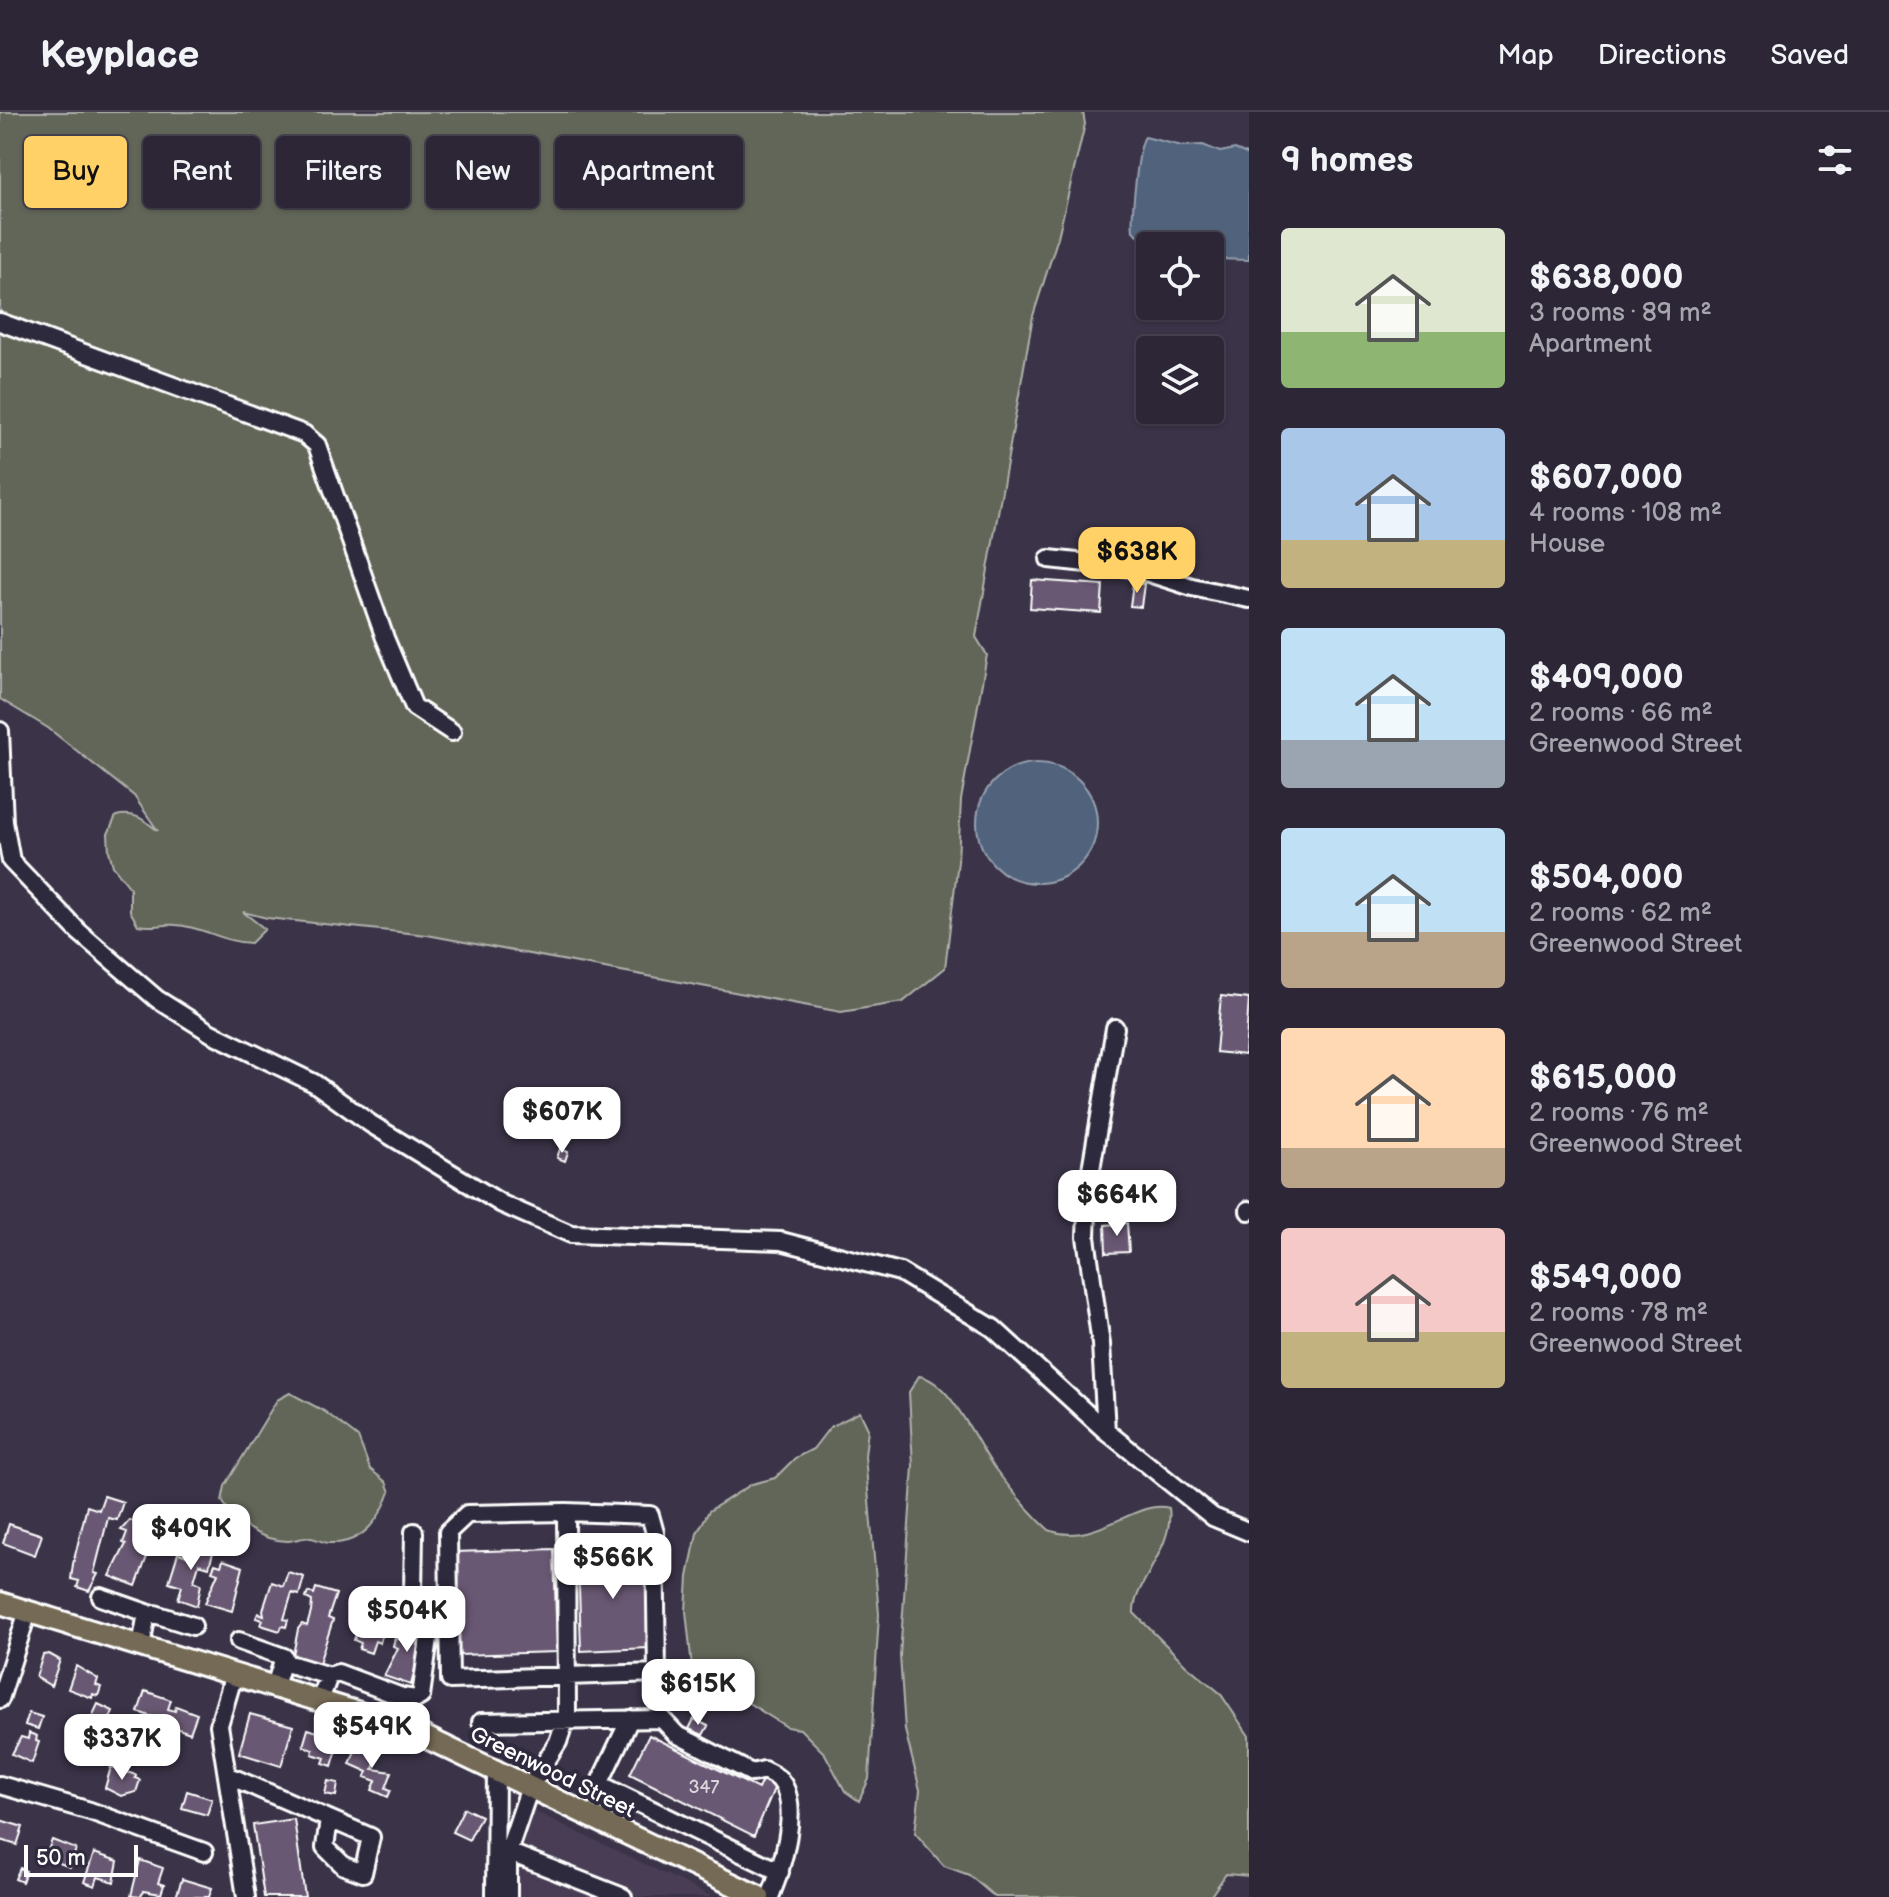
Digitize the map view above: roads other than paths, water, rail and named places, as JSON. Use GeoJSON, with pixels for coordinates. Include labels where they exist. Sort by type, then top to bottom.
{"type":"FeatureCollection","features":[{"type":"Feature","properties":{"kind":"main road","name":"Greenwood Street"},"geometry":{"type":"LineString","coordinates":[[0,1603],[402,1726],[759,1897]]}},
{"type":"Feature","properties":{"kind":"street"},"geometry":{"type":"LineString","coordinates":[[0,322],[304,434],[317,445],[385,638],[414,707],[452,732]]}},
{"type":"Feature","properties":{"kind":"street"},"geometry":{"type":"LineString","coordinates":[[1049,559],[1133,568],[1249,599]]}},
{"type":"Feature","properties":{"kind":"street"},"geometry":{"type":"LineString","coordinates":[[0,731],[4,822],[11,861],[79,932],[157,999],[211,1033],[314,1083],[371,1124],[502,1204],[571,1234],[781,1241],[900,1272],[993,1328],[1106,1431],[1213,1517],[1249,1532]]}},
{"type":"Feature","properties":{"kind":"street"},"geometry":{"type":"LineString","coordinates":[[1106,1431],[1101,1344],[1086,1237],[1088,1187],[1115,1028]]}},
{"type":"Feature","properties":{"kind":"street"},"geometry":{"type":"LineString","coordinates":[[508,1897],[508,1852],[530,1787],[558,1742],[564,1723],[567,1676],[566,1512]]}},
{"type":"Feature","properties":{"kind":"street"},"geometry":{"type":"LineString","coordinates":[[566,1512],[650,1515],[655,1533],[657,1673],[450,1680],[448,1532],[467,1514],[566,1512]]}},
{"type":"Feature","properties":{"kind":"street"},"geometry":{"type":"LineString","coordinates":[[283,1662],[329,1676],[338,1673],[409,1699],[421,1696],[432,1616],[413,1593],[414,1532]]}},
{"type":"Feature","properties":{"kind":"street"},"geometry":{"type":"LineString","coordinates":[[101,1597],[142,1609],[148,1617]]}},
{"type":"Feature","properties":{"kind":"street"},"geometry":{"type":"LineString","coordinates":[[0,1699],[28,1611]]}},
{"type":"Feature","properties":{"kind":"street"},"geometry":{"type":"LineString","coordinates":[[148,1617],[155,1614],[193,1626]]}},
{"type":"Feature","properties":{"kind":"street"},"geometry":{"type":"LineString","coordinates":[[141,1646],[148,1617]]}},
{"type":"Feature","properties":{"kind":"street"},"geometry":{"type":"LineString","coordinates":[[239,1641],[284,1657],[275,1686]]}},
{"type":"Feature","properties":{"kind":"street"},"geometry":{"type":"LineString","coordinates":[[234,1674],[219,1725],[246,1897]]}},
{"type":"Feature","properties":{"kind":"street"},"geometry":{"type":"LineString","coordinates":[[320,1700],[329,1676]]}},
{"type":"Feature","properties":{"kind":"street"},"geometry":{"type":"LineString","coordinates":[[630,1719],[599,1784],[780,1872]]}},
{"type":"Feature","properties":{"kind":"street"},"geometry":{"type":"LineString","coordinates":[[481,1722],[662,1719],[676,1734],[752,1773],[764,1770],[780,1779],[789,1798],[785,1861],[770,1897]]}},
{"type":"Feature","properties":{"kind":"street"},"geometry":{"type":"LineString","coordinates":[[495,1897],[496,1769]]}},
{"type":"Feature","properties":{"kind":"street"},"geometry":{"type":"LineString","coordinates":[[227,1775],[329,1820]]}},
{"type":"Feature","properties":{"kind":"street"},"geometry":{"type":"LineString","coordinates":[[0,1785],[90,1811],[204,1852]]}},
{"type":"Feature","properties":{"kind":"street"},"geometry":{"type":"LineString","coordinates":[[508,1852],[623,1897]]}},
{"type":"Feature","properties":{"kind":"water"},"geometry":{"type":"Polygon","coordinates":[[[1145,137],[1182,146],[1203,145],[1220,152],[1235,149],[1249,155],[1249,260],[1224,259],[1224,232],[1133,231],[1145,137]]]}},
{"type":"Feature","properties":{"kind":"water"},"geometry":{"type":"Polygon","coordinates":[[[1037,763],[1060,768],[1079,781],[1092,800],[1097,823],[1092,846],[1079,865],[1060,878],[1037,883],[1014,878],[995,865],[982,846],[977,823],[982,800],[995,781],[1014,768],[1037,763]]]}}]}
